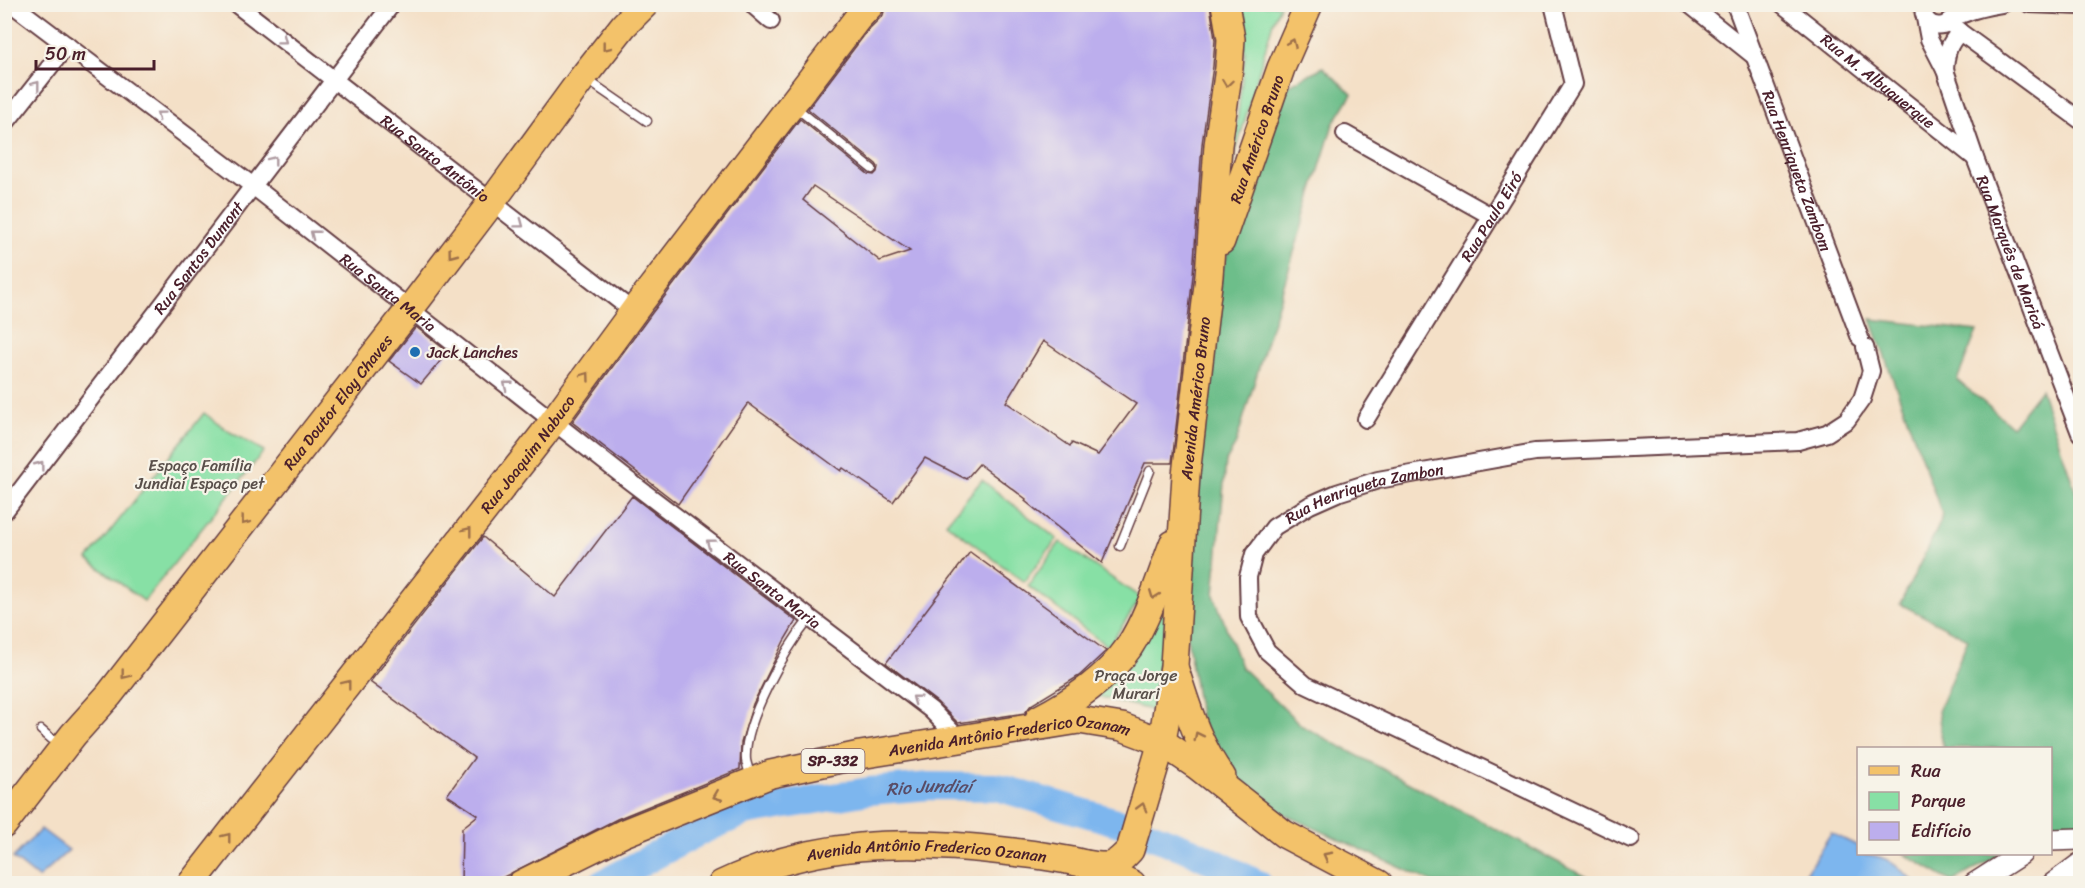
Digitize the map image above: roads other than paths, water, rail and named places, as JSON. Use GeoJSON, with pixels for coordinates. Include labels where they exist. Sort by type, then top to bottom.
{"type":"FeatureCollection","features":[{"type":"Feature","properties":{"kind":"main road","name":"Rua Doutor Eloy Chaves"},"geometry":{"type":"LineString","coordinates":[[4,824],[63,748],[109,695],[410,309],[583,77],[624,25],[645,4]]}},
{"type":"Feature","properties":{"kind":"main road"},"geometry":{"type":"LineString","coordinates":[[1209,276],[1218,145],[1229,68],[1230,39],[1225,4]]}},
{"type":"Feature","properties":{"kind":"main road","name":"Rua Américo Bruno"},"geometry":{"type":"LineString","coordinates":[[1209,276],[1256,136],[1281,68],[1309,4]]}},
{"type":"Feature","properties":{"kind":"main road","name":"Rua Joaquim Nabuco"},"geometry":{"type":"LineString","coordinates":[[191,884],[554,421],[634,312],[864,12]]}},
{"type":"Feature","properties":{"kind":"main road","name":"Avenida Américo Bruno"},"geometry":{"type":"LineString","coordinates":[[1182,520],[1209,276]]}},
{"type":"Feature","properties":{"kind":"main road"},"geometry":{"type":"LineString","coordinates":[[1086,864],[1107,867],[1120,861],[1130,850],[1158,754],[1174,666],[1182,520]]}},
{"type":"Feature","properties":{"kind":"main road"},"geometry":{"type":"LineString","coordinates":[[1020,729],[1070,702],[1111,669],[1129,646],[1145,616],[1182,520]]}},
{"type":"Feature","properties":{"kind":"main road"},"geometry":{"type":"LineString","coordinates":[[1174,666],[1192,723],[1215,768],[1241,802],[1284,834],[1379,884]]}},
{"type":"Feature","properties":{"kind":"main road","name":"Avenida Antônio Frederico Ozanam"},"geometry":{"type":"LineString","coordinates":[[521,884],[624,833],[771,774],[860,754],[1079,720],[1122,727],[1158,754],[1196,765],[1241,802]]}},
{"type":"Feature","properties":{"kind":"main road","name":"Avenida Antônio Frederico Ozanan"},"geometry":{"type":"LineString","coordinates":[[724,883],[783,861],[828,851],[863,846],[917,843],[998,850],[1086,864],[1132,884]]}},
{"type":"Feature","properties":{"kind":"street","name":"Rua Santa Maria"},"geometry":{"type":"LineString","coordinates":[[12,4],[253,186],[931,711],[959,739]]}},
{"type":"Feature","properties":{"kind":"street","name":"Rua Santo Antônio"},"geometry":{"type":"LineString","coordinates":[[236,4],[634,312]]}},
{"type":"Feature","properties":{"kind":"street","name":"Rua Santos Dumont"},"geometry":{"type":"LineString","coordinates":[[4,512],[392,4]]}},
{"type":"Feature","properties":{"kind":"street"},"geometry":{"type":"LineString","coordinates":[[755,4],[755,7],[771,21]]}},
{"type":"Feature","properties":{"kind":"street","name":"Rua Paulo Eiró"},"geometry":{"type":"LineString","coordinates":[[1366,419],[1573,84],[1553,4]]}},
{"type":"Feature","properties":{"kind":"street"},"geometry":{"type":"LineString","coordinates":[[1689,4],[1754,56]]}},
{"type":"Feature","properties":{"kind":"street","name":"Rua Henriqueta Zambom"},"geometry":{"type":"LineString","coordinates":[[1735,4],[1863,342]]}},
{"type":"Feature","properties":{"kind":"street","name":"Rua M. Albuquerque"},"geometry":{"type":"LineString","coordinates":[[1782,4],[1975,158]]}},
{"type":"Feature","properties":{"kind":"street"},"geometry":{"type":"LineString","coordinates":[[1923,9],[1934,25],[1946,24],[1971,11],[2002,4]]}},
{"type":"Feature","properties":{"kind":"street"},"geometry":{"type":"LineString","coordinates":[[2029,4],[2080,6]]}},
{"type":"Feature","properties":{"kind":"street","name":"Rua Marquês de Maricá"},"geometry":{"type":"LineString","coordinates":[[1923,9],[1929,39],[1945,70],[1975,158],[2080,433]]}},
{"type":"Feature","properties":{"kind":"street"},"geometry":{"type":"LineString","coordinates":[[1945,70],[1946,54],[1954,38],[1954,19]]}},
{"type":"Feature","properties":{"kind":"street"},"geometry":{"type":"LineString","coordinates":[[1954,19],[2080,120]]}},
{"type":"Feature","properties":{"kind":"street"},"geometry":{"type":"LineString","coordinates":[[4,125],[67,45]]}},
{"type":"Feature","properties":{"kind":"street"},"geometry":{"type":"LineString","coordinates":[[1345,134],[1491,216]]}},
{"type":"Feature","properties":{"kind":"street","name":"Rua Henriqueta Zambon"},"geometry":{"type":"LineString","coordinates":[[1631,839],[1306,686],[1267,651],[1249,617],[1248,577],[1254,554],[1275,527],[1310,505],[1337,493],[1378,480],[1535,452],[1798,441],[1827,433],[1847,420],[1862,399],[1871,371],[1863,342]]}},
{"type":"Feature","properties":{"kind":"street"},"geometry":{"type":"LineString","coordinates":[[2052,840],[2080,839]]}},
{"type":"Feature","properties":{"kind":"street"},"geometry":{"type":"LineString","coordinates":[[1983,882],[2020,855]]}},
{"type":"Feature","properties":{"kind":"street"},"geometry":{"type":"LineString","coordinates":[[2053,884],[2080,864]]}},
{"type":"Feature","properties":{"kind":"lane"},"geometry":{"type":"LineString","coordinates":[[583,77],[647,122]]}},
{"type":"Feature","properties":{"kind":"lane"},"geometry":{"type":"LineString","coordinates":[[792,104],[872,169]]}},
{"type":"Feature","properties":{"kind":"lane"},"geometry":{"type":"LineString","coordinates":[[1120,546],[1150,471]]}},
{"type":"Feature","properties":{"kind":"lane"},"geometry":{"type":"LineString","coordinates":[[752,782],[746,760],[750,729],[766,690],[798,633],[810,618]]}},
{"type":"Feature","properties":{"kind":"lane"},"geometry":{"type":"LineString","coordinates":[[41,730],[63,748]]}},
{"type":"Feature","properties":{"kind":"water"},"geometry":{"type":"Polygon","coordinates":[[[41,829],[69,850],[38,878],[13,858],[41,829]]]}},
{"type":"Feature","properties":{"kind":"water"},"geometry":{"type":"Polygon","coordinates":[[[1831,833],[1857,846],[1857,855],[1884,858],[1916,883],[1820,883],[1805,875],[1831,833]]]}},
{"type":"Feature","properties":{"kind":"waterway","name":"Rio Jundiaí"},"geometry":{"type":"LineString","coordinates":[[602,884],[701,831],[745,812],[869,791],[931,786],[997,787],[1116,822],[1192,851],[1258,884]]}},
{"type":"Feature","properties":{"kind":"place","name":"Jack Lanches"},"geometry":{"type":"Point","coordinates":[415,352]}},
{"type":"Feature","properties":{"kind":"park label","name":"Espaço Família Jundiaí Espaço pet"},"geometry":{"type":"Point","coordinates":[200,474]}},
{"type":"Feature","properties":{"kind":"park label","name":"Praça Jorge Murari"},"geometry":{"type":"Point","coordinates":[1136,684]}}]}
